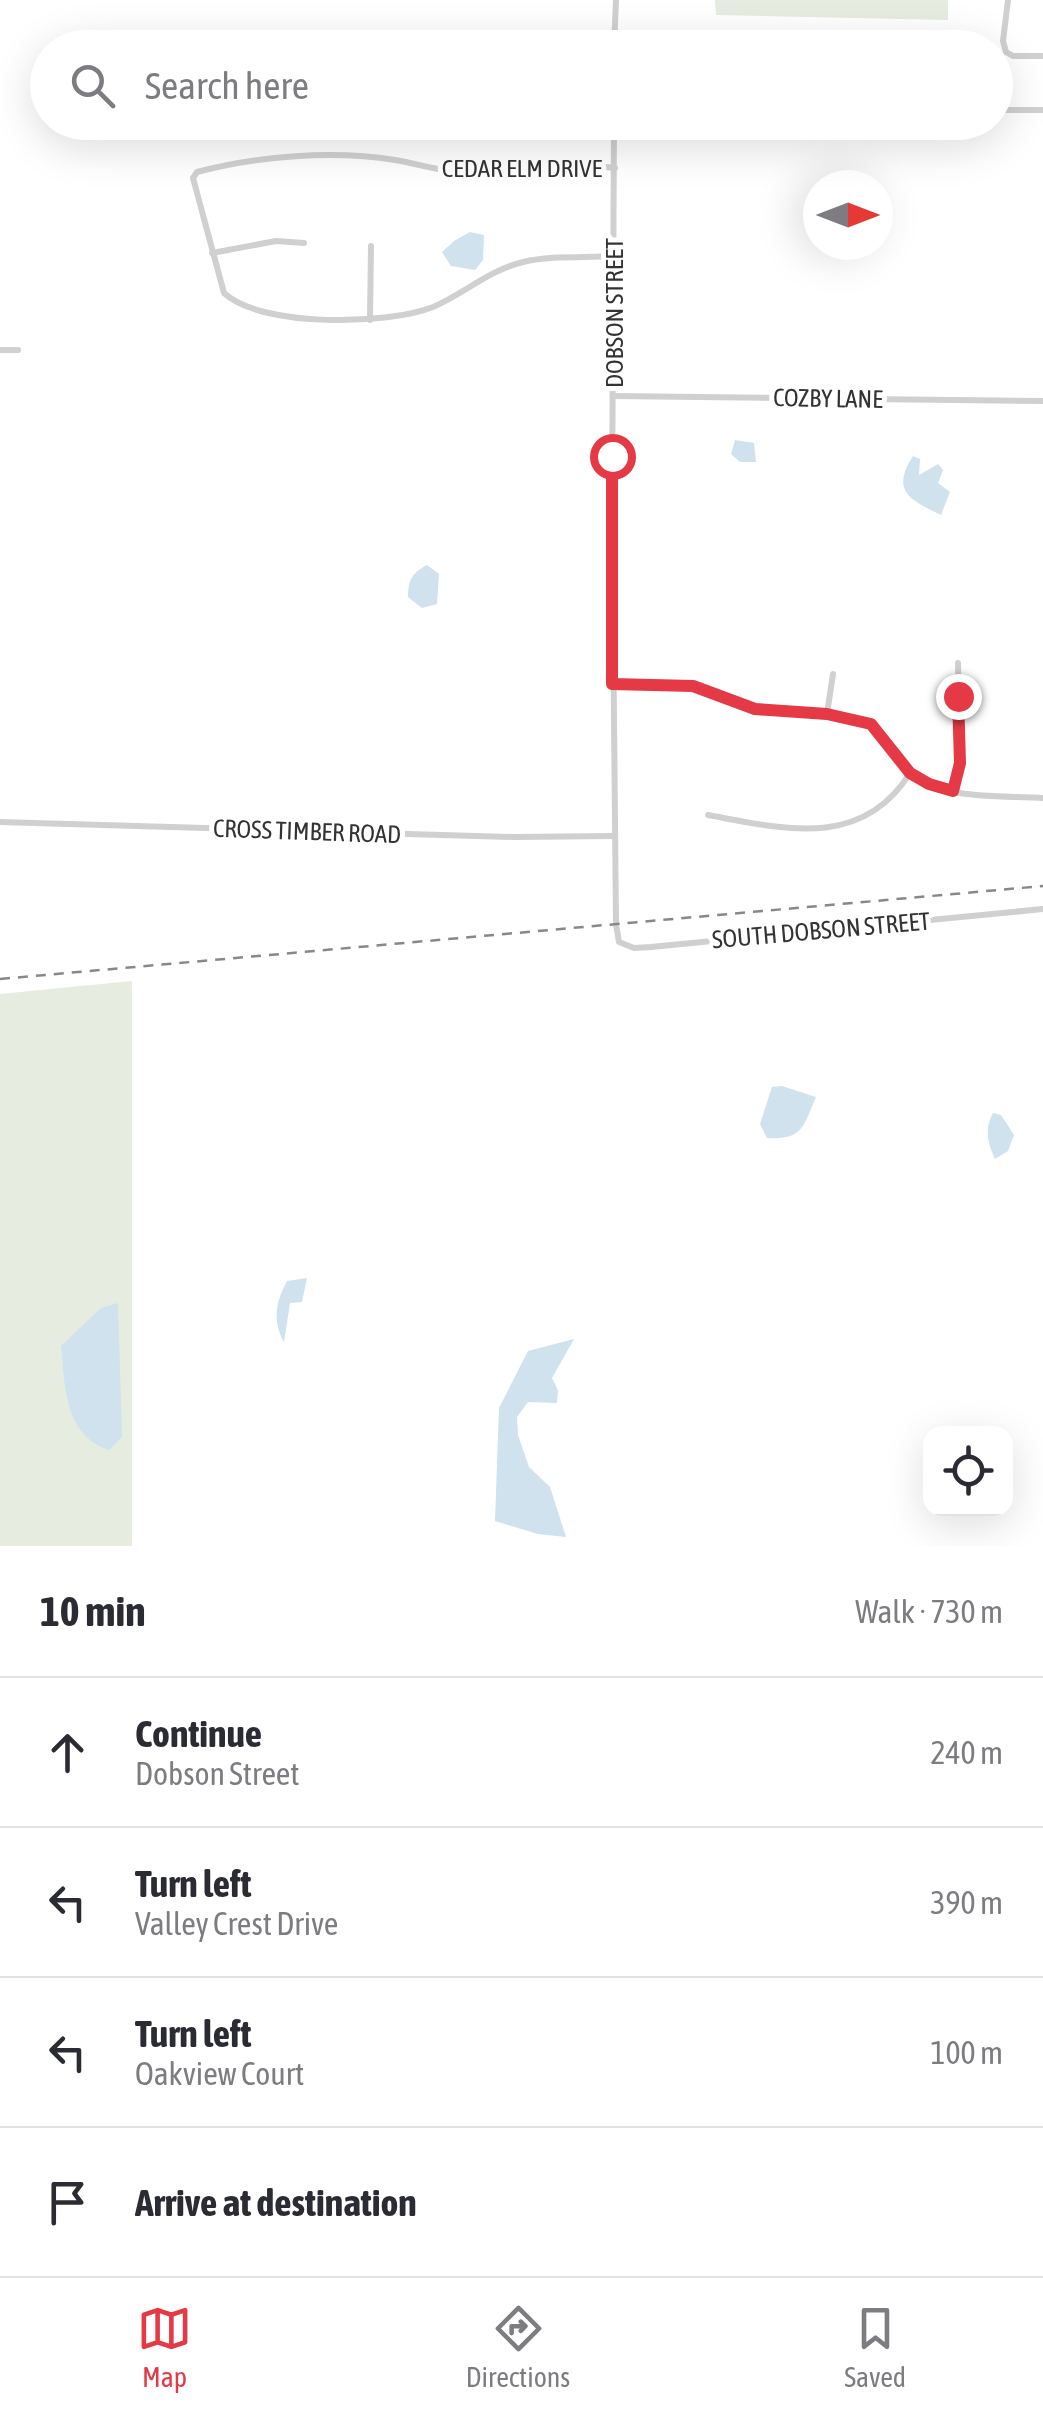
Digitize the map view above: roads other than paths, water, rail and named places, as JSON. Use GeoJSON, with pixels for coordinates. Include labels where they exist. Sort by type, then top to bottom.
{"type":"FeatureCollection","features":[{"type":"Feature","properties":{"kind":"street"},"geometry":{"type":"LineString","coordinates":[[615,30],[616,0]]}},
{"type":"Feature","properties":{"kind":"street"},"geometry":{"type":"LineString","coordinates":[[1004,30],[1008,0]]}},
{"type":"Feature","properties":{"kind":"street"},"geometry":{"type":"LineString","coordinates":[[1013,56],[1043,56]]}},
{"type":"Feature","properties":{"kind":"street"},"geometry":{"type":"LineString","coordinates":[[1013,110],[1043,110]]}},
{"type":"Feature","properties":{"kind":"street","name":"DOBSON STREET"},"geometry":{"type":"LineString","coordinates":[[614,140],[612,684],[616,924]]}},
{"type":"Feature","properties":{"kind":"street","name":"CEDAR ELM DRIVE"},"geometry":{"type":"LineString","coordinates":[[212,254],[194,176],[245,161],[295,156],[393,160],[476,172],[536,163],[615,168]]}},
{"type":"Feature","properties":{"kind":"street"},"geometry":{"type":"LineString","coordinates":[[304,243],[276,241],[212,254],[224,293],[249,306],[282,315],[370,320],[405,316],[435,306],[495,272],[524,262],[615,256]]}},
{"type":"Feature","properties":{"kind":"street"},"geometry":{"type":"LineString","coordinates":[[370,320],[371,246]]}},
{"type":"Feature","properties":{"kind":"street"},"geometry":{"type":"LineString","coordinates":[[0,350],[18,350]]}},
{"type":"Feature","properties":{"kind":"street","name":"COZBY LANE"},"geometry":{"type":"LineString","coordinates":[[613,396],[1043,401]]}},
{"type":"Feature","properties":{"kind":"street"},"geometry":{"type":"LineString","coordinates":[[953,791],[960,763],[958,663]]}},
{"type":"Feature","properties":{"kind":"street"},"geometry":{"type":"LineString","coordinates":[[827,714],[832,674]]}},
{"type":"Feature","properties":{"kind":"street"},"geometry":{"type":"LineString","coordinates":[[612,684],[693,686],[755,709],[827,714],[871,724],[910,773],[929,784],[953,791],[1043,798]]}},
{"type":"Feature","properties":{"kind":"street"},"geometry":{"type":"LineString","coordinates":[[708,815],[798,832],[822,829],[857,821],[898,793],[910,773]]}},
{"type":"Feature","properties":{"kind":"street","name":"CROSS TIMBER ROAD"},"geometry":{"type":"LineString","coordinates":[[0,822],[514,837],[613,836]]}},
{"type":"Feature","properties":{"kind":"street","name":"SOUTH DOBSON STREET"},"geometry":{"type":"LineString","coordinates":[[616,924],[619,942],[634,948],[1043,909]]}},
{"type":"Feature","properties":{"kind":"water"},"geometry":{"type":"Polygon","coordinates":[[[470,232],[484,235],[483,260],[475,270],[451,266],[442,252],[470,232]]]}},
{"type":"Feature","properties":{"kind":"water"},"geometry":{"type":"Polygon","coordinates":[[[735,440],[754,443],[756,462],[740,462],[731,454],[735,440]]]}},
{"type":"Feature","properties":{"kind":"water"},"geometry":{"type":"Polygon","coordinates":[[[913,456],[920,459],[919,475],[938,464],[943,470],[938,483],[950,492],[941,515],[913,499],[904,487],[903,478],[913,456]]]}},
{"type":"Feature","properties":{"kind":"water"},"geometry":{"type":"Polygon","coordinates":[[[427,565],[439,574],[437,604],[422,608],[408,597],[408,591],[412,578],[427,565]]]}},
{"type":"Feature","properties":{"kind":"water"},"geometry":{"type":"Polygon","coordinates":[[[782,1086],[816,1097],[800,1130],[788,1137],[767,1138],[760,1124],[772,1087],[782,1086]]]}},
{"type":"Feature","properties":{"kind":"water"},"geometry":{"type":"Polygon","coordinates":[[[993,1113],[1001,1115],[1014,1135],[1008,1151],[995,1159],[988,1136],[993,1113]]]}},
{"type":"Feature","properties":{"kind":"water"},"geometry":{"type":"Polygon","coordinates":[[[307,1278],[302,1302],[290,1303],[284,1342],[277,1319],[280,1296],[287,1281],[307,1278]]]}},
{"type":"Feature","properties":{"kind":"water"},"geometry":{"type":"Polygon","coordinates":[[[118,1303],[122,1437],[109,1450],[94,1443],[75,1421],[66,1393],[61,1346],[101,1308],[118,1303]]]}},
{"type":"Feature","properties":{"kind":"water"},"geometry":{"type":"Polygon","coordinates":[[[574,1339],[552,1378],[558,1390],[557,1403],[528,1402],[517,1417],[518,1435],[529,1467],[550,1487],[566,1537],[538,1534],[495,1521],[499,1408],[528,1351],[574,1339]]]}},
{"type":"Feature","properties":{"kind":"railway"},"geometry":{"type":"LineString","coordinates":[[0,979],[1043,886]]}}]}
